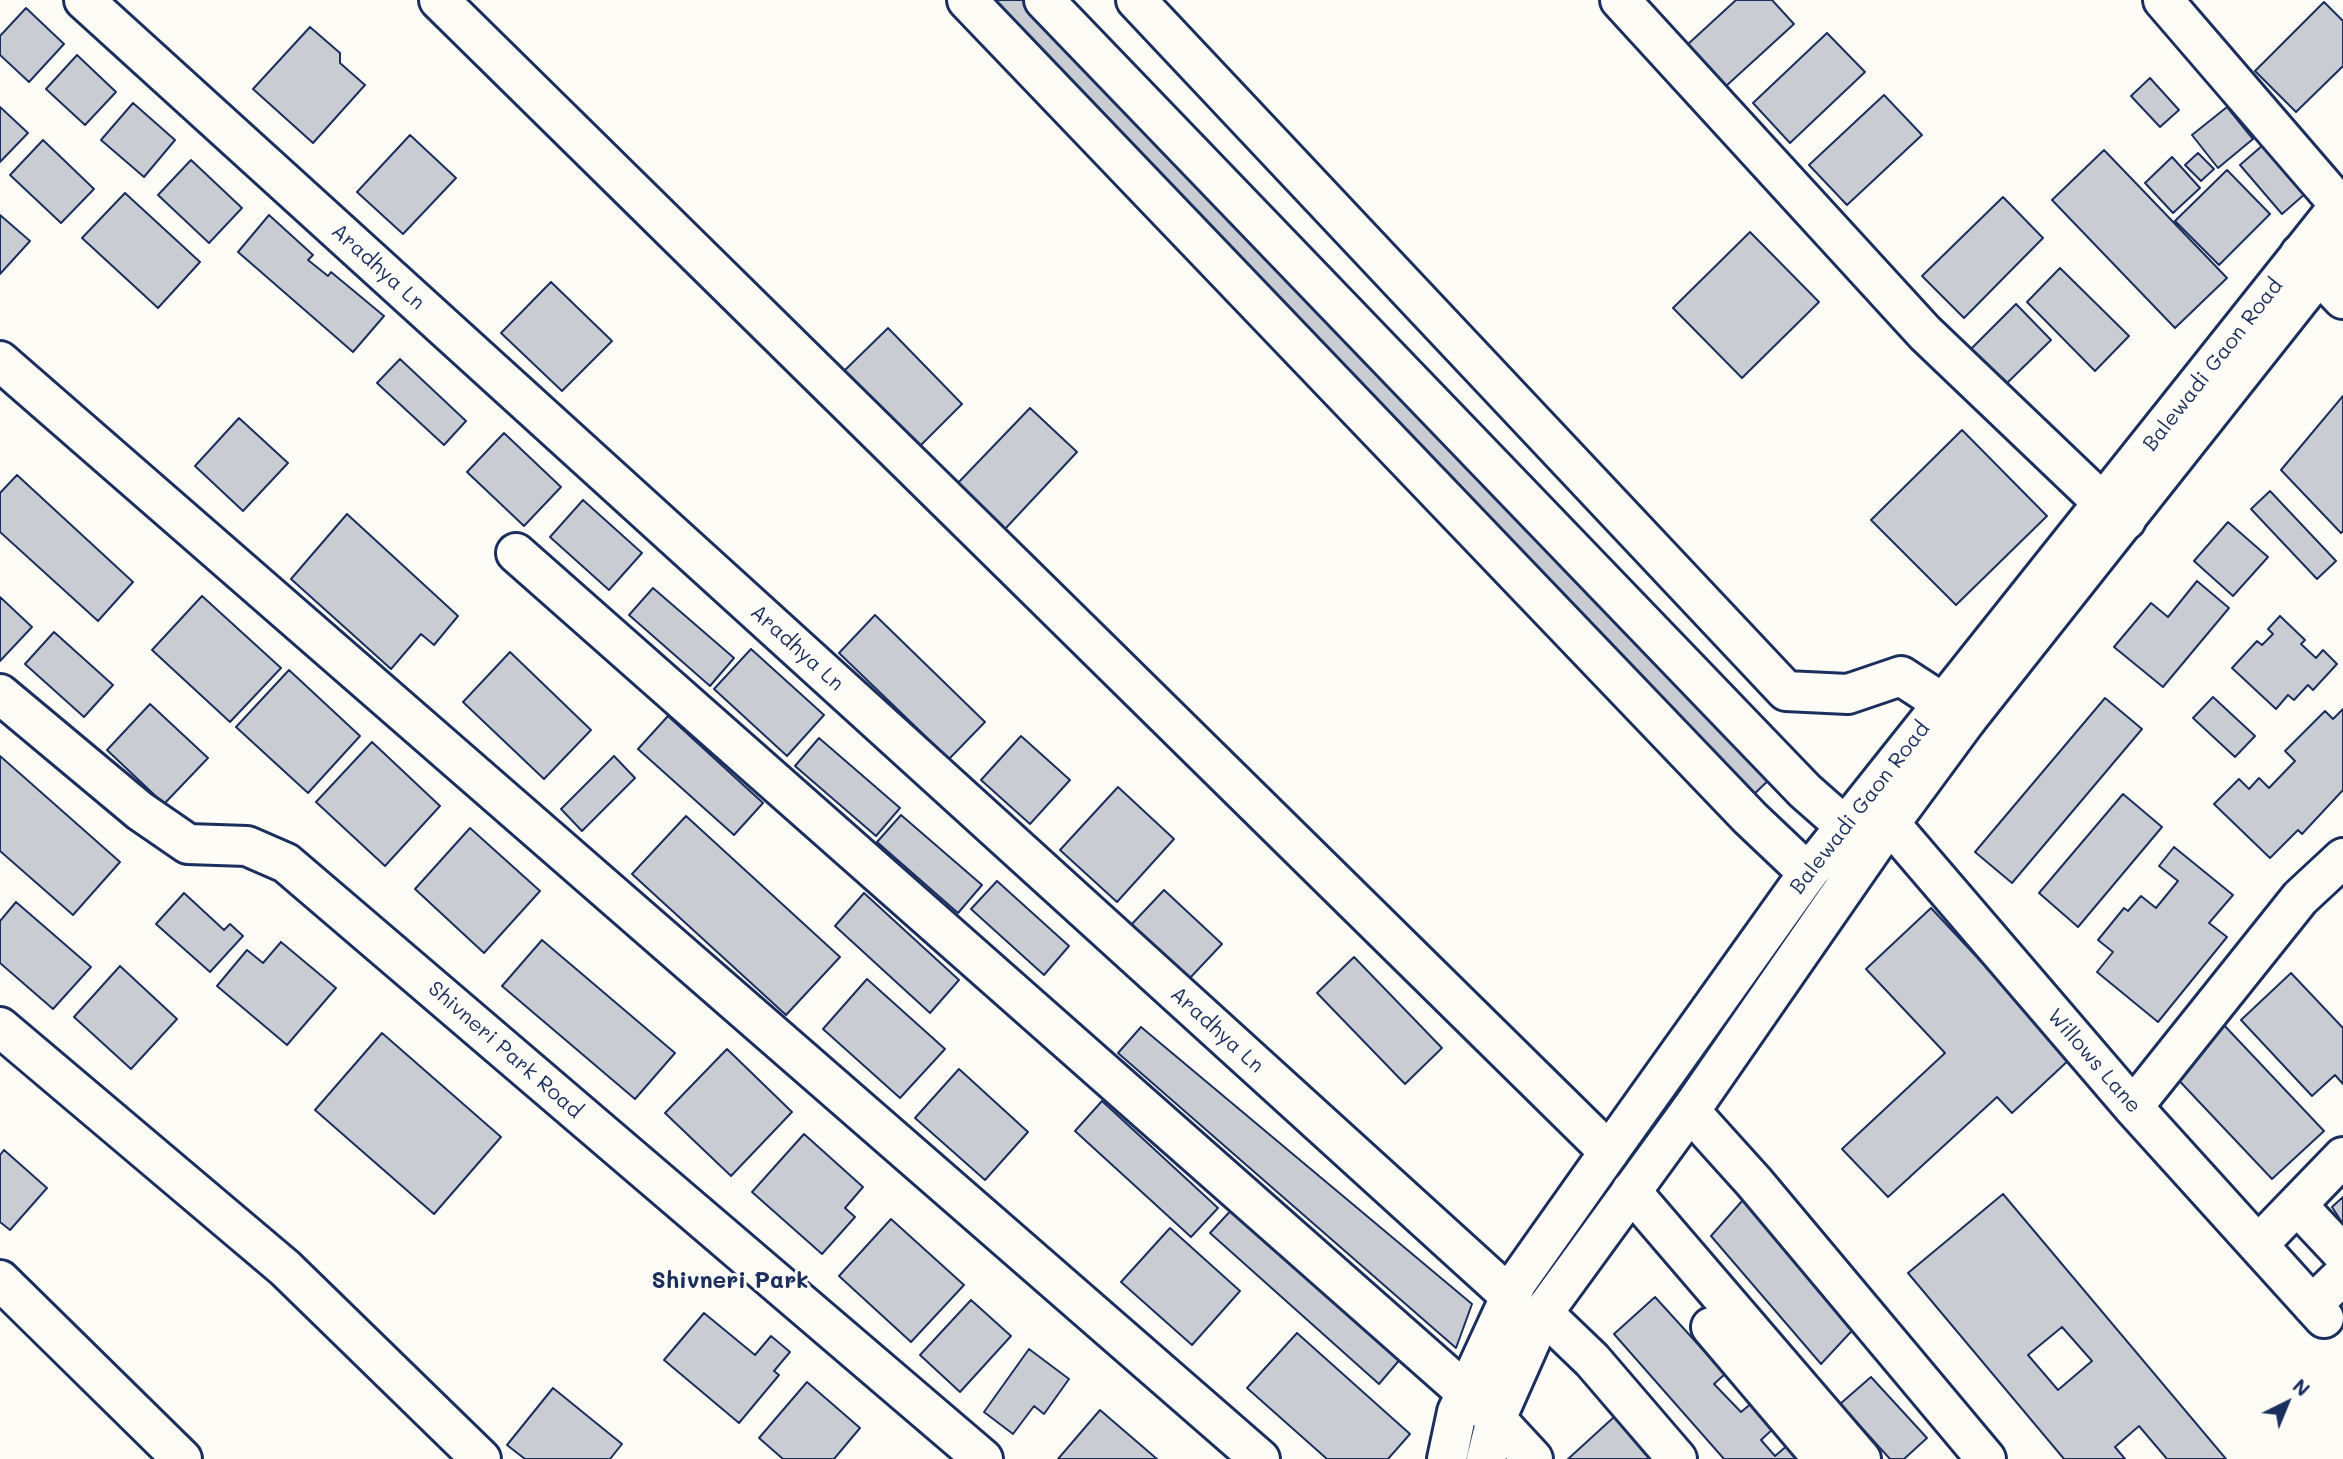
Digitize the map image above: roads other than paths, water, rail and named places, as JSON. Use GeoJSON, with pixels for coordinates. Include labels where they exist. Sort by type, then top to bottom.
{"type":"FeatureCollection","features":[{"type":"Feature","properties":{"kind":"street","name":"Aradhya Ln"},"geometry":{"type":"LineString","coordinates":[[84,0],[1592,1360],[1677,1459]]}},
{"type":"Feature","properties":{"kind":"street"},"geometry":{"type":"LineString","coordinates":[[439,0],[1609,1152]]}},
{"type":"Feature","properties":{"kind":"street"},"geometry":{"type":"LineString","coordinates":[[967,0],[1749,818],[1808,873]]}},
{"type":"Feature","properties":{"kind":"street","name":"Willows Lane"},"geometry":{"type":"LineString","coordinates":[[1044,0],[1791,777],[1869,817],[2318,1311],[2343,1275]]}},
{"type":"Feature","properties":{"kind":"street"},"geometry":{"type":"LineString","coordinates":[[1136,0],[1786,691],[1848,694],[1901,676],[1954,711]]}},
{"type":"Feature","properties":{"kind":"street"},"geometry":{"type":"LineString","coordinates":[[1620,0],[1925,333],[2115,512]]}},
{"type":"Feature","properties":{"kind":"street"},"geometry":{"type":"LineString","coordinates":[[2163,0],[2342,205]]}},
{"type":"Feature","properties":{"kind":"street","name":"Balewadi Gaon Road"},"geometry":{"type":"LineString","coordinates":[[2321,276],[2342,205]]}},
{"type":"Feature","properties":{"kind":"street","name":"Balewadi Gaon Road"},"geometry":{"type":"LineString","coordinates":[[1447,1459],[1457,1412],[1466,1393],[1527,1304],[1623,1202],[1690,1111],[1869,817],[2115,512],[2321,276],[2343,244]]}},
{"type":"Feature","properties":{"kind":"street"},"geometry":{"type":"LineString","coordinates":[[0,361],[1260,1459]]}},
{"type":"Feature","properties":{"kind":"street"},"geometry":{"type":"LineString","coordinates":[[516,553],[1496,1419],[1533,1459]]}},
{"type":"Feature","properties":{"kind":"street","name":"Shivneri Park Road"},"geometry":{"type":"LineString","coordinates":[[0,694],[140,811],[188,844],[247,846],[286,863],[983,1459]]}},
{"type":"Feature","properties":{"kind":"street"},"geometry":{"type":"LineString","coordinates":[[1749,818],[1791,777]]}},
{"type":"Feature","properties":{"kind":"street","name":"Balewadi Gaon Road"},"geometry":{"type":"LineString","coordinates":[[1486,1459],[1527,1304],[1517,1282],[1808,873],[1869,817]]}},
{"type":"Feature","properties":{"kind":"street"},"geometry":{"type":"LineString","coordinates":[[2133,1107],[2300,898],[2343,858]]}},
{"type":"Feature","properties":{"kind":"street"},"geometry":{"type":"LineString","coordinates":[[0,1027],[285,1268],[481,1459]]}},
{"type":"Feature","properties":{"kind":"street"},"geometry":{"type":"LineString","coordinates":[[1690,1111],[1754,1182],[1986,1459]]}},
{"type":"Feature","properties":{"kind":"street"},"geometry":{"type":"LineString","coordinates":[[2258,1245],[2343,1157]]}},
{"type":"Feature","properties":{"kind":"street"},"geometry":{"type":"LineString","coordinates":[[1623,1202],[1823,1459]]}},
{"type":"Feature","properties":{"kind":"street"},"geometry":{"type":"LineString","coordinates":[[1623,1202],[1861,1459]]}},
{"type":"Feature","properties":{"kind":"street"},"geometry":{"type":"LineString","coordinates":[[2297,1205],[2343,1254]]}},
{"type":"Feature","properties":{"kind":"street"},"geometry":{"type":"LineString","coordinates":[[0,1280],[172,1456]]}},
{"type":"Feature","properties":{"kind":"district","name":"Shivneri Park"},"geometry":{"type":"Point","coordinates":[730,1281]}}]}
